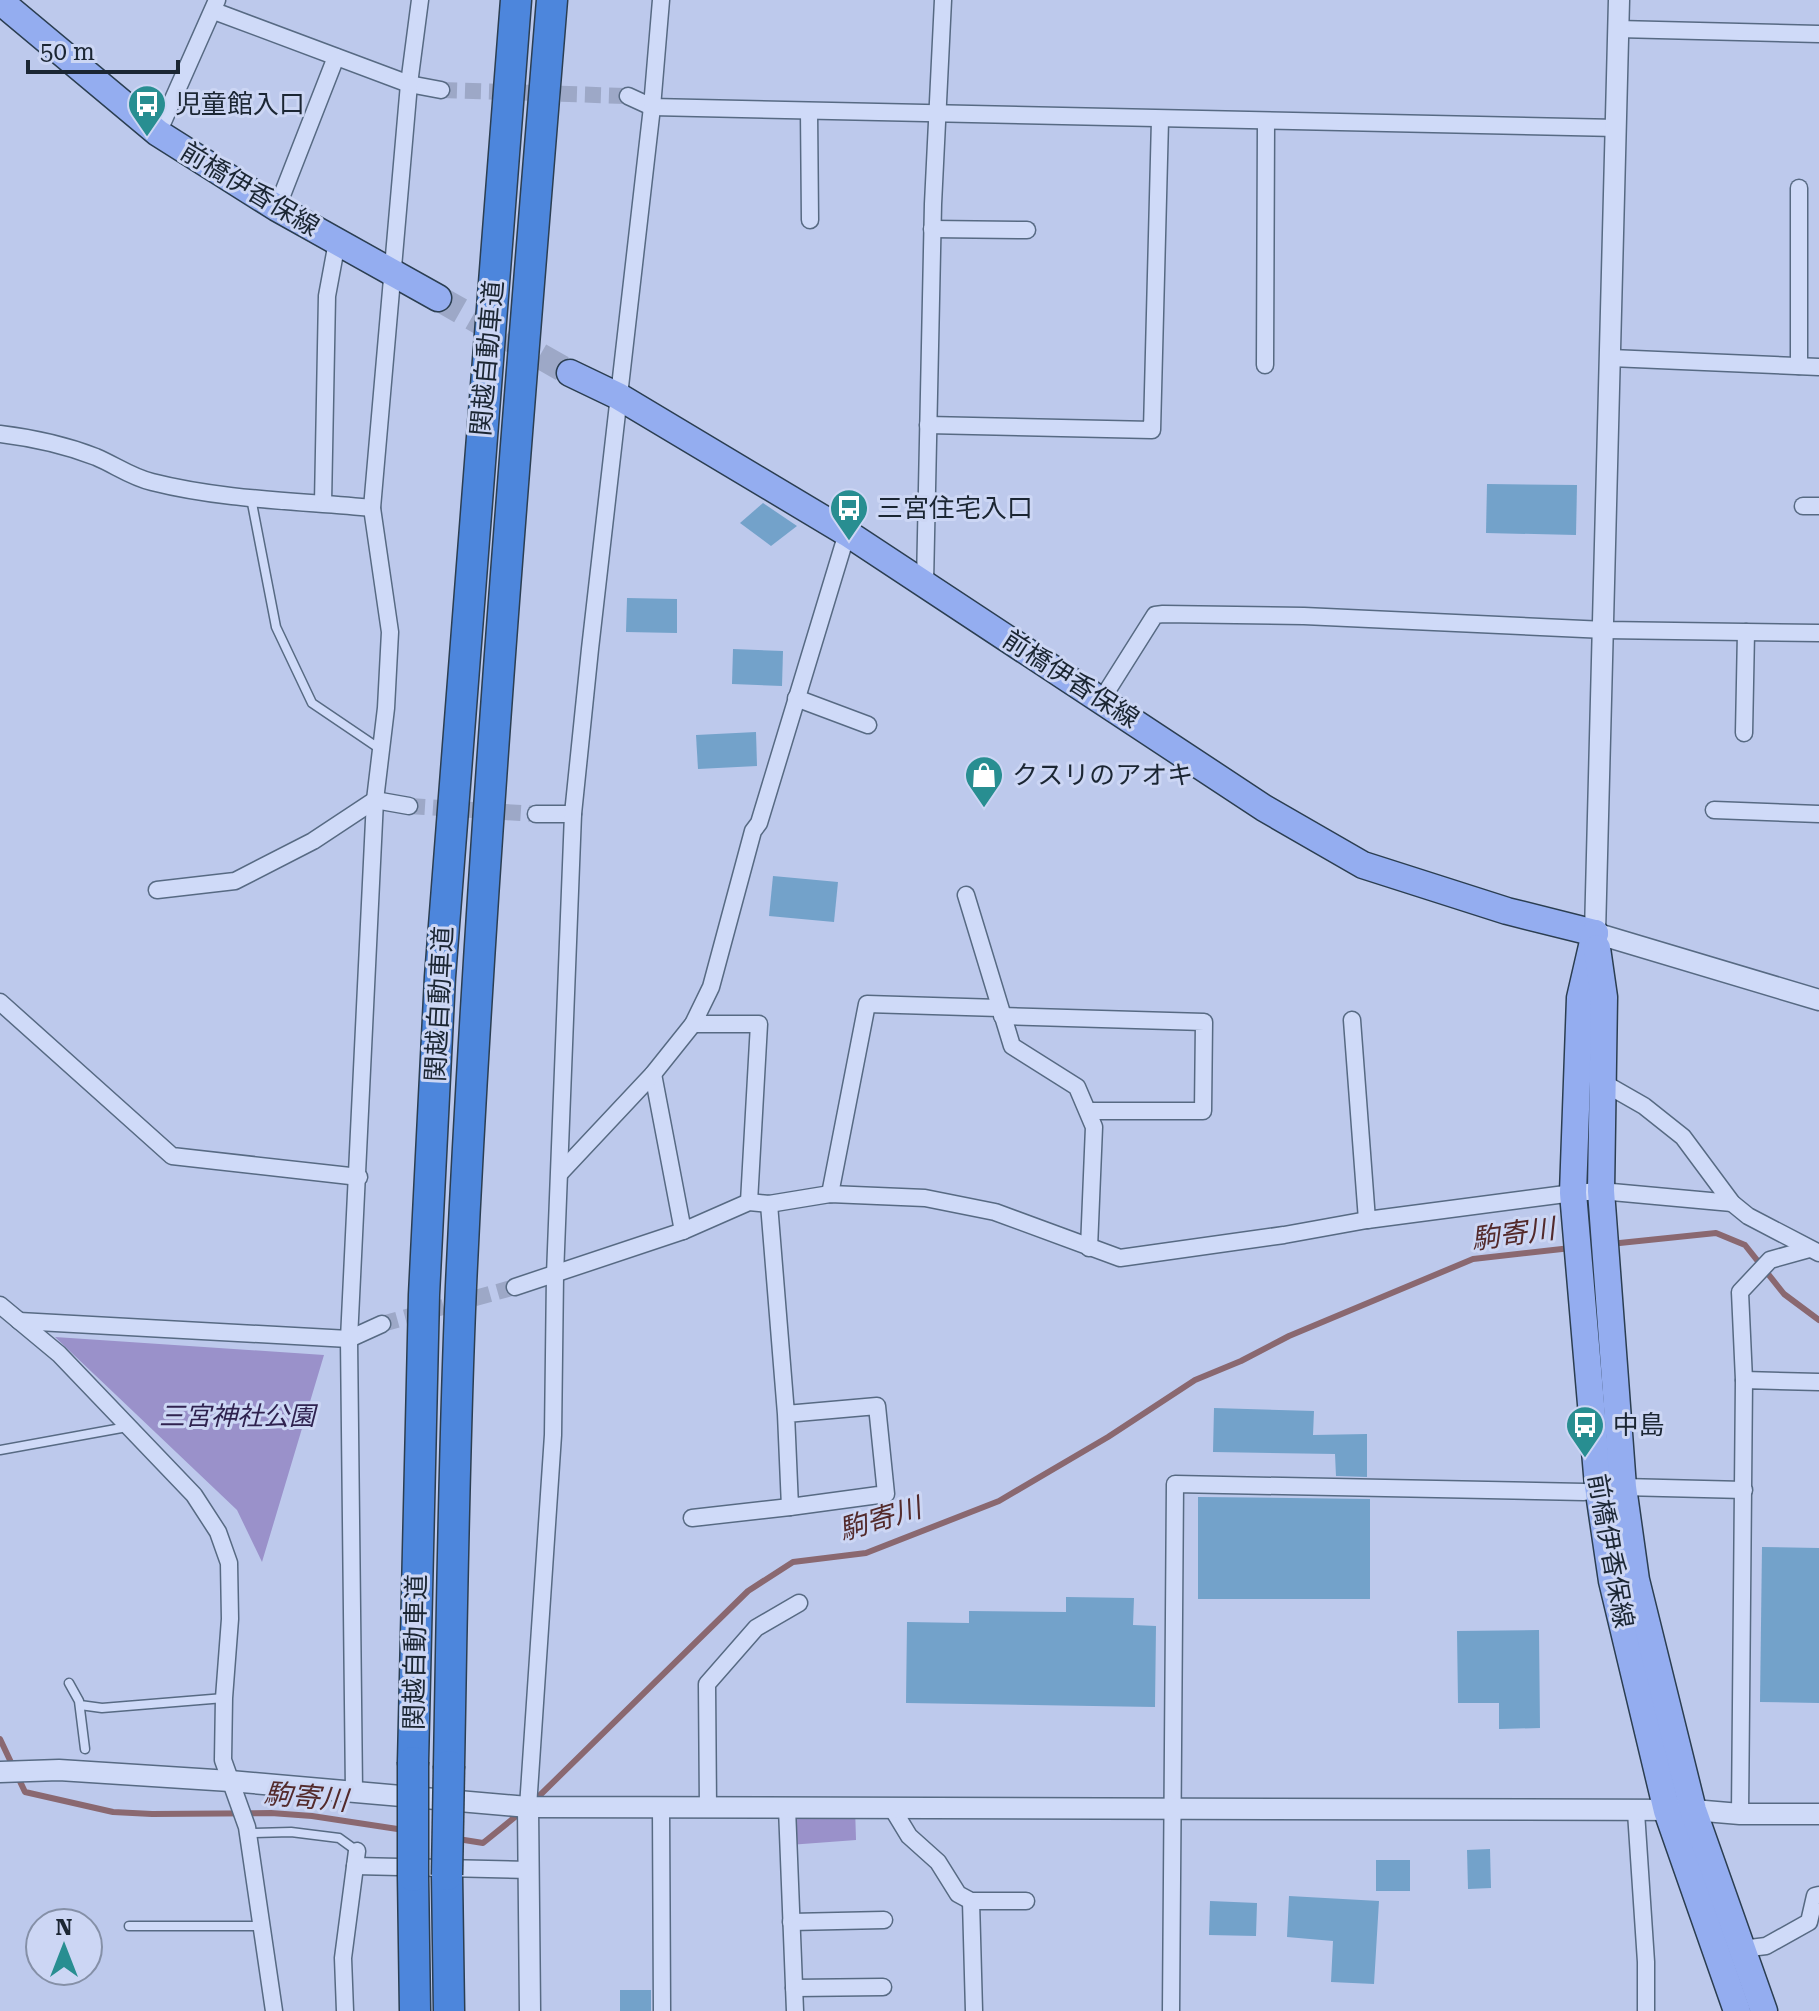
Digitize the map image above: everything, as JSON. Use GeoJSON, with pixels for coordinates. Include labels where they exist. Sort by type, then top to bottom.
{"type":"FeatureCollection","features":[{"type":"Feature","properties":{"kind":"highway","name":"関越自動車道"},"geometry":{"type":"LineString","coordinates":[[415,2011],[413,1762],[424,1295],[440,977],[516,0]]}},
{"type":"Feature","properties":{"kind":"highway","name":"関越自動車道"},"geometry":{"type":"LineString","coordinates":[[449,2011],[447,1875],[459,1334],[477,992],[503,597],[552,0]]}},
{"type":"Feature","properties":{"kind":"main road","name":"前橋伊香保線"},"geometry":{"type":"LineString","coordinates":[[0,1],[158,133],[277,208],[438,298]]}},
{"type":"Feature","properties":{"kind":"main road","name":"前橋伊香保線"},"geometry":{"type":"LineString","coordinates":[[570,373],[618,396],[847,533],[1264,808],[1363,865],[1507,911],[1595,933]]}},
{"type":"Feature","properties":{"kind":"main road","name":"前橋伊香保線"},"geometry":{"type":"LineString","coordinates":[[1595,933],[1604,997],[1601,1191],[1623,1487],[1636,1580],[1693,1810],[1764,2011]]}},
{"type":"Feature","properties":{"kind":"main road","name":"前橋伊香保線"},"geometry":{"type":"LineString","coordinates":[[1595,933],[1580,998],[1573,1193],[1598,1486],[1612,1581],[1667,1811],[1737,2011]]}},
{"type":"Feature","properties":{"kind":"street"},"geometry":{"type":"LineString","coordinates":[[354,1792],[349,1339],[375,800],[390,632],[372,508],[409,84],[420,0]]}},
{"type":"Feature","properties":{"kind":"street"},"geometry":{"type":"LineString","coordinates":[[530,2011],[528,1807],[553,1435],[555,1275],[573,814],[652,107],[661,0]]}},
{"type":"Feature","properties":{"kind":"street"},"geometry":{"type":"LineString","coordinates":[[925,583],[932,229],[943,0]]}},
{"type":"Feature","properties":{"kind":"street"},"geometry":{"type":"LineString","coordinates":[[1619,0],[1595,933],[1819,1000]]}},
{"type":"Feature","properties":{"kind":"street"},"geometry":{"type":"LineString","coordinates":[[158,133],[216,5],[336,57],[409,84],[441,90]]}},
{"type":"Feature","properties":{"kind":"street"},"geometry":{"type":"LineString","coordinates":[[1618,29],[1819,34]]}},
{"type":"Feature","properties":{"kind":"street"},"geometry":{"type":"LineString","coordinates":[[277,208],[336,57]]}},
{"type":"Feature","properties":{"kind":"street"},"geometry":{"type":"LineString","coordinates":[[628,96],[652,107],[1617,128]]}},
{"type":"Feature","properties":{"kind":"street"},"geometry":{"type":"LineString","coordinates":[[809,111],[810,220]]}},
{"type":"Feature","properties":{"kind":"street"},"geometry":{"type":"LineString","coordinates":[[928,425],[1152,430],[1160,120]]}},
{"type":"Feature","properties":{"kind":"street"},"geometry":{"type":"LineString","coordinates":[[1265,365],[1266,122]]}},
{"type":"Feature","properties":{"kind":"street"},"geometry":{"type":"LineString","coordinates":[[1799,188],[1799,366]]}},
{"type":"Feature","properties":{"kind":"street"},"geometry":{"type":"LineString","coordinates":[[932,229],[1027,230]]}},
{"type":"Feature","properties":{"kind":"street"},"geometry":{"type":"LineString","coordinates":[[323,503],[327,296],[337,242]]}},
{"type":"Feature","properties":{"kind":"street"},"geometry":{"type":"LineString","coordinates":[[1611,358],[1819,367]]}},
{"type":"Feature","properties":{"kind":"street"},"geometry":{"type":"LineString","coordinates":[[0,434],[37,438],[92,456],[150,482],[211,494],[372,508]]}},
{"type":"Feature","properties":{"kind":"street"},"geometry":{"type":"LineString","coordinates":[[561,1172],[653,1074],[693,1024],[711,987],[753,831],[759,823],[847,533]]}},
{"type":"Feature","properties":{"kind":"street"},"geometry":{"type":"LineString","coordinates":[[1102,699],[1155,615],[1163,614],[1304,616],[1605,630],[1819,633]]}},
{"type":"Feature","properties":{"kind":"street"},"geometry":{"type":"LineString","coordinates":[[1744,733],[1746,632]]}},
{"type":"Feature","properties":{"kind":"street"},"geometry":{"type":"LineString","coordinates":[[796,698],[868,725]]}},
{"type":"Feature","properties":{"kind":"street"},"geometry":{"type":"LineString","coordinates":[[157,890],[235,881],[313,841],[375,800],[409,806]]}},
{"type":"Feature","properties":{"kind":"street"},"geometry":{"type":"LineString","coordinates":[[1714,810],[1819,814]]}},
{"type":"Feature","properties":{"kind":"street"},"geometry":{"type":"LineString","coordinates":[[536,814],[573,814]]}},
{"type":"Feature","properties":{"kind":"street"},"geometry":{"type":"LineString","coordinates":[[966,895],[1012,1046],[1077,1087],[1094,1127],[1089,1248]]}},
{"type":"Feature","properties":{"kind":"street"},"geometry":{"type":"LineString","coordinates":[[0,1002],[172,1156],[359,1177]]}},
{"type":"Feature","properties":{"kind":"street"},"geometry":{"type":"LineString","coordinates":[[830,1194],[867,1004],[1204,1022],[1203,1111],[1088,1111]]}},
{"type":"Feature","properties":{"kind":"street"},"geometry":{"type":"LineString","coordinates":[[1352,1020],[1367,1220]]}},
{"type":"Feature","properties":{"kind":"street"},"geometry":{"type":"LineString","coordinates":[[693,1024],[759,1024],[749,1202]]}},
{"type":"Feature","properties":{"kind":"street"},"geometry":{"type":"LineString","coordinates":[[653,1074],[683,1231]]}},
{"type":"Feature","properties":{"kind":"street"},"geometry":{"type":"LineString","coordinates":[[1602,1082],[1644,1106],[1683,1137],[1732,1203],[1748,1216],[1814,1251]]}},
{"type":"Feature","properties":{"kind":"street"},"geometry":{"type":"LineString","coordinates":[[515,1287],[683,1231],[749,1202],[769,1204],[830,1194],[925,1198],[995,1212],[1120,1258],[1367,1220],[1573,1193],[1601,1191],[1732,1203]]}},
{"type":"Feature","properties":{"kind":"street"},"geometry":{"type":"LineString","coordinates":[[769,1204],[786,1414],[790,1507]]}},
{"type":"Feature","properties":{"kind":"street"},"geometry":{"type":"LineString","coordinates":[[1740,1814],[1744,1380],[1740,1292],[1770,1260],[1814,1251]]}},
{"type":"Feature","properties":{"kind":"street"},"geometry":{"type":"LineString","coordinates":[[0,1305],[59,1354],[194,1495],[218,1532],[229,1563],[230,1619],[223,1760],[248,1830],[274,2011]]}},
{"type":"Feature","properties":{"kind":"street"},"geometry":{"type":"LineString","coordinates":[[19,1321],[349,1339],[382,1324]]}},
{"type":"Feature","properties":{"kind":"street"},"geometry":{"type":"LineString","coordinates":[[1744,1380],[1819,1382]]}},
{"type":"Feature","properties":{"kind":"street"},"geometry":{"type":"LineString","coordinates":[[692,1518],[886,1494],[877,1406],[786,1414]]}},
{"type":"Feature","properties":{"kind":"street"},"geometry":{"type":"LineString","coordinates":[[1171,2011],[1175,1484],[1584,1492]]}},
{"type":"Feature","properties":{"kind":"street"},"geometry":{"type":"LineString","coordinates":[[1623,1487],[1744,1490]]}},
{"type":"Feature","properties":{"kind":"street"},"geometry":{"type":"LineString","coordinates":[[708,1808],[707,1684],[756,1628],[799,1603]]}},
{"type":"Feature","properties":{"kind":"street"},"geometry":{"type":"LineString","coordinates":[[0,1772],[59,1770],[234,1789],[354,1792],[528,1807],[1693,1810],[1740,1814],[1819,1814]]}},
{"type":"Feature","properties":{"kind":"street"},"geometry":{"type":"LineString","coordinates":[[661,1807],[662,2011]]}},
{"type":"Feature","properties":{"kind":"street"},"geometry":{"type":"LineString","coordinates":[[787,1808],[795,2011]]}},
{"type":"Feature","properties":{"kind":"street"},"geometry":{"type":"LineString","coordinates":[[892,1808],[909,1836],[938,1862],[958,1894],[971,1901],[1026,1901]]}},
{"type":"Feature","properties":{"kind":"street"},"geometry":{"type":"LineString","coordinates":[[1636,1812],[1646,1962],[1646,2011]]}},
{"type":"Feature","properties":{"kind":"street"},"geometry":{"type":"LineString","coordinates":[[345,2011],[343,1958],[356,1859],[529,1870]]}},
{"type":"Feature","properties":{"kind":"street"},"geometry":{"type":"LineString","coordinates":[[1742,1949],[1766,1946],[1809,1922],[1815,1896],[1819,1895]]}},
{"type":"Feature","properties":{"kind":"street"},"geometry":{"type":"LineString","coordinates":[[971,1901],[974,2011]]}},
{"type":"Feature","properties":{"kind":"street"},"geometry":{"type":"LineString","coordinates":[[791,1922],[884,1920]]}},
{"type":"Feature","properties":{"kind":"street"},"geometry":{"type":"LineString","coordinates":[[794,1988],[883,1987]]}},
{"type":"Feature","properties":{"kind":"lane"},"geometry":{"type":"LineString","coordinates":[[251,497],[276,627],[312,703],[381,750]]}},
{"type":"Feature","properties":{"kind":"lane"},"geometry":{"type":"LineString","coordinates":[[0,1450],[127,1427]]}},
{"type":"Feature","properties":{"kind":"lane"},"geometry":{"type":"LineString","coordinates":[[69,1683],[80,1705],[85,1749]]}},
{"type":"Feature","properties":{"kind":"lane"},"geometry":{"type":"LineString","coordinates":[[80,1705],[102,1708],[224,1698]]}},
{"type":"Feature","properties":{"kind":"lane"},"geometry":{"type":"LineString","coordinates":[[248,1830],[339,1838],[356,1859]]}},
{"type":"Feature","properties":{"kind":"lane"},"geometry":{"type":"LineString","coordinates":[[129,1926],[261,1926]]}},
{"type":"Feature","properties":{"kind":"green space","name":"三宮神社公園"},"geometry":{"type":"Polygon","coordinates":[[[55,1337],[324,1355],[262,1562],[237,1510],[55,1337]]]}},
{"type":"Feature","properties":{"kind":"green space"},"geometry":{"type":"Polygon","coordinates":[[[794,1808],[855,1808],[856,1840],[789,1845],[794,1808]]]}},
{"type":"Feature","properties":{"kind":"building"},"geometry":{"type":"Polygon","coordinates":[[[1487,484],[1577,485],[1576,535],[1486,533],[1487,484]]]}},
{"type":"Feature","properties":{"kind":"building"},"geometry":{"type":"Polygon","coordinates":[[[763,503],[797,526],[771,546],[740,523],[763,503]]]}},
{"type":"Feature","properties":{"kind":"building"},"geometry":{"type":"Polygon","coordinates":[[[627,598],[677,599],[677,633],[626,632],[627,598]]]}},
{"type":"Feature","properties":{"kind":"building"},"geometry":{"type":"Polygon","coordinates":[[[733,649],[783,651],[782,686],[732,684],[733,649]]]}},
{"type":"Feature","properties":{"kind":"building"},"geometry":{"type":"Polygon","coordinates":[[[756,732],[757,766],[698,769],[696,735],[756,732]]]}},
{"type":"Feature","properties":{"kind":"building"},"geometry":{"type":"Polygon","coordinates":[[[773,876],[838,882],[834,922],[769,916],[773,876]]]}},
{"type":"Feature","properties":{"kind":"building"},"geometry":{"type":"Polygon","coordinates":[[[1214,1408],[1314,1411],[1313,1435],[1367,1434],[1367,1477],[1336,1476],[1335,1454],[1213,1452],[1214,1408]]]}},
{"type":"Feature","properties":{"kind":"building"},"geometry":{"type":"Polygon","coordinates":[[[1198,1497],[1370,1499],[1370,1599],[1198,1599],[1198,1497]]]}},
{"type":"Feature","properties":{"kind":"building"},"geometry":{"type":"Polygon","coordinates":[[[1762,1547],[1819,1548],[1819,1703],[1760,1702],[1762,1547]]]}},
{"type":"Feature","properties":{"kind":"building"},"geometry":{"type":"Polygon","coordinates":[[[1066,1597],[1134,1598],[1133,1625],[1156,1626],[1155,1707],[906,1703],[907,1622],[969,1623],[969,1611],[1066,1612],[1066,1597]]]}},
{"type":"Feature","properties":{"kind":"building"},"geometry":{"type":"Polygon","coordinates":[[[1539,1630],[1540,1728],[1499,1729],[1499,1703],[1458,1703],[1457,1631],[1539,1630]]]}},
{"type":"Feature","properties":{"kind":"building"},"geometry":{"type":"Polygon","coordinates":[[[1490,1849],[1491,1888],[1468,1889],[1467,1850],[1490,1849]]]}},
{"type":"Feature","properties":{"kind":"building"},"geometry":{"type":"Polygon","coordinates":[[[1376,1860],[1410,1860],[1410,1891],[1376,1891],[1376,1860]]]}},
{"type":"Feature","properties":{"kind":"building"},"geometry":{"type":"Polygon","coordinates":[[[1289,1896],[1379,1901],[1374,1984],[1331,1982],[1333,1941],[1287,1937],[1289,1896]]]}},
{"type":"Feature","properties":{"kind":"building"},"geometry":{"type":"Polygon","coordinates":[[[1210,1901],[1257,1903],[1256,1936],[1209,1935],[1210,1901]]]}},
{"type":"Feature","properties":{"kind":"building"},"geometry":{"type":"Polygon","coordinates":[[[620,1990],[651,1990],[651,2011],[620,2011],[620,1990]]]}},
{"type":"Feature","properties":{"kind":"waterway","name":"駒寄川"},"geometry":{"type":"LineString","coordinates":[[1610,1244],[1716,1233],[1745,1245],[1784,1294],[1819,1320]]}},
{"type":"Feature","properties":{"kind":"waterway","name":"駒寄川"},"geometry":{"type":"LineString","coordinates":[[535,1800],[748,1591],[793,1562],[866,1553],[999,1501],[1108,1437],[1195,1380],[1289,1336],[1473,1259],[1571,1248]]}},
{"type":"Feature","properties":{"kind":"waterway","name":"駒寄川"},"geometry":{"type":"LineString","coordinates":[[0,1739],[25,1792],[113,1812],[271,1813],[404,1830]]}},
{"type":"Feature","properties":{"kind":"waterway","name":"駒寄川"},"geometry":{"type":"LineString","coordinates":[[458,1839],[483,1843],[520,1813]]}},
{"type":"Feature","properties":{"kind":"tunnel"},"geometry":{"type":"LineString","coordinates":[[441,90],[628,96]]}},
{"type":"Feature","properties":{"kind":"tunnel"},"geometry":{"type":"LineString","coordinates":[[438,298],[570,373]]}},
{"type":"Feature","properties":{"kind":"tunnel"},"geometry":{"type":"LineString","coordinates":[[409,806],[536,814]]}},
{"type":"Feature","properties":{"kind":"tunnel"},"geometry":{"type":"LineString","coordinates":[[382,1324],[515,1287]]}},
{"type":"Feature","properties":{"kind":"place","name":"児童館入口"},"geometry":{"type":"Point","coordinates":[147,138]}},
{"type":"Feature","properties":{"kind":"place","name":"三宮住宅入口"},"geometry":{"type":"Point","coordinates":[849,542]}},
{"type":"Feature","properties":{"kind":"place","name":"クスリのアオキ"},"geometry":{"type":"Point","coordinates":[984,809]}},
{"type":"Feature","properties":{"kind":"place","name":"中島"},"geometry":{"type":"Point","coordinates":[1585,1459]}}]}
